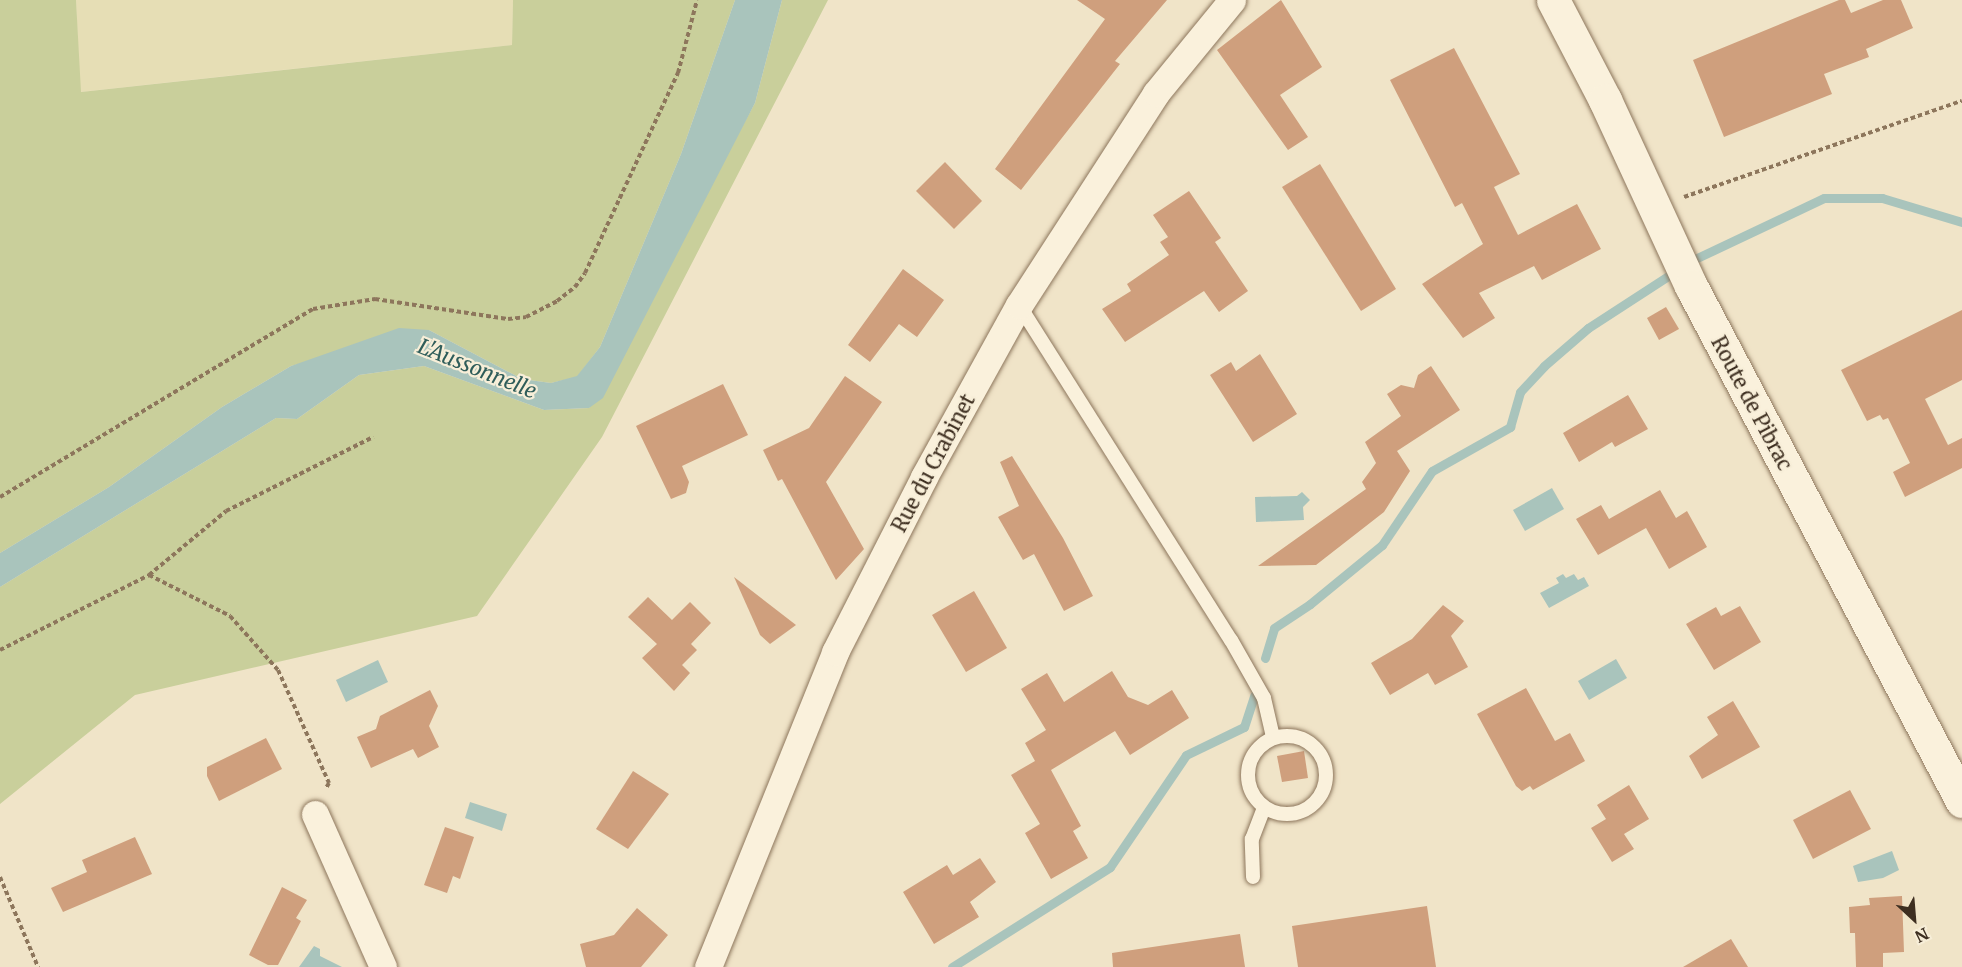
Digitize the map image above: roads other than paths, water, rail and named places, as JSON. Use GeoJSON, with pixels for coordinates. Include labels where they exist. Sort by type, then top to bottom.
{"type":"FeatureCollection","features":[{"type":"Feature","properties":{"kind":"main road","name":"Route de Pibrac"},"geometry":{"type":"LineString","coordinates":[[1554,0],[1691,286],[1962,801]]}},
{"type":"Feature","properties":{"kind":"street","name":"Rue du Crabinet"},"geometry":{"type":"LineString","coordinates":[[708,967],[835,651],[924,477],[1019,305],[1156,93],[1232,0]]}},
{"type":"Feature","properties":{"kind":"street"},"geometry":{"type":"LineString","coordinates":[[315,814],[383,967]]}},
{"type":"Feature","properties":{"kind":"lane"},"geometry":{"type":"LineString","coordinates":[[1019,305],[1231,640],[1264,698],[1273,737]]}},
{"type":"Feature","properties":{"kind":"lane"},"geometry":{"type":"LineString","coordinates":[[1294,735],[1316,748],[1327,770],[1326,783],[1313,805],[1302,812],[1282,814],[1264,807],[1248,785],[1247,772],[1258,748],[1273,737],[1294,735]]}},
{"type":"Feature","properties":{"kind":"lane"},"geometry":{"type":"LineString","coordinates":[[1253,877],[1252,840],[1264,807]]}},
{"type":"Feature","properties":{"kind":"water","name":"L'Aussonnelle"},"geometry":{"type":"Polygon","coordinates":[[[735,0],[782,0],[755,103],[603,398],[589,408],[544,410],[424,366],[359,375],[297,419],[276,418],[0,587],[0,553],[109,487],[222,407],[291,366],[399,328],[429,330],[522,379],[551,383],[577,376],[600,347],[681,154],[735,0]]]}},
{"type":"Feature","properties":{"kind":"water"},"geometry":{"type":"Polygon","coordinates":[[[1552,488],[1564,509],[1525,531],[1513,510],[1552,488]]]}},
{"type":"Feature","properties":{"kind":"water"},"geometry":{"type":"Polygon","coordinates":[[[1302,492],[1310,500],[1303,507],[1304,520],[1256,522],[1255,497],[1297,496],[1302,492]]]}},
{"type":"Feature","properties":{"kind":"water"},"geometry":{"type":"Polygon","coordinates":[[[1563,574],[1566,578],[1574,574],[1578,580],[1584,577],[1589,586],[1549,608],[1540,593],[1559,583],[1556,578],[1563,574]]]}},
{"type":"Feature","properties":{"kind":"water"},"geometry":{"type":"Polygon","coordinates":[[[1616,659],[1627,678],[1589,700],[1578,681],[1616,659]]]}},
{"type":"Feature","properties":{"kind":"water"},"geometry":{"type":"Polygon","coordinates":[[[378,660],[388,682],[346,702],[336,680],[378,660]]]}},
{"type":"Feature","properties":{"kind":"water"},"geometry":{"type":"Polygon","coordinates":[[[470,802],[507,814],[502,831],[465,818],[470,802]]]}},
{"type":"Feature","properties":{"kind":"water"},"geometry":{"type":"Polygon","coordinates":[[[1892,851],[1899,870],[1883,878],[1858,882],[1853,866],[1892,851]]]}},
{"type":"Feature","properties":{"kind":"water"},"geometry":{"type":"Polygon","coordinates":[[[314,946],[320,949],[320,956],[342,967],[299,967],[314,946]]]}},
{"type":"Feature","properties":{"kind":"waterway"},"geometry":{"type":"LineString","coordinates":[[1697,258],[1824,198],[1882,198],[1962,222]]}},
{"type":"Feature","properties":{"kind":"waterway"},"geometry":{"type":"LineString","coordinates":[[1265,658],[1274,628],[1310,604],[1382,545],[1432,471],[1510,427],[1520,392],[1544,366],[1588,328],[1668,276]]}},
{"type":"Feature","properties":{"kind":"waterway"},"geometry":{"type":"LineString","coordinates":[[952,967],[1110,867],[1186,755],[1244,727],[1254,696]]}}]}
